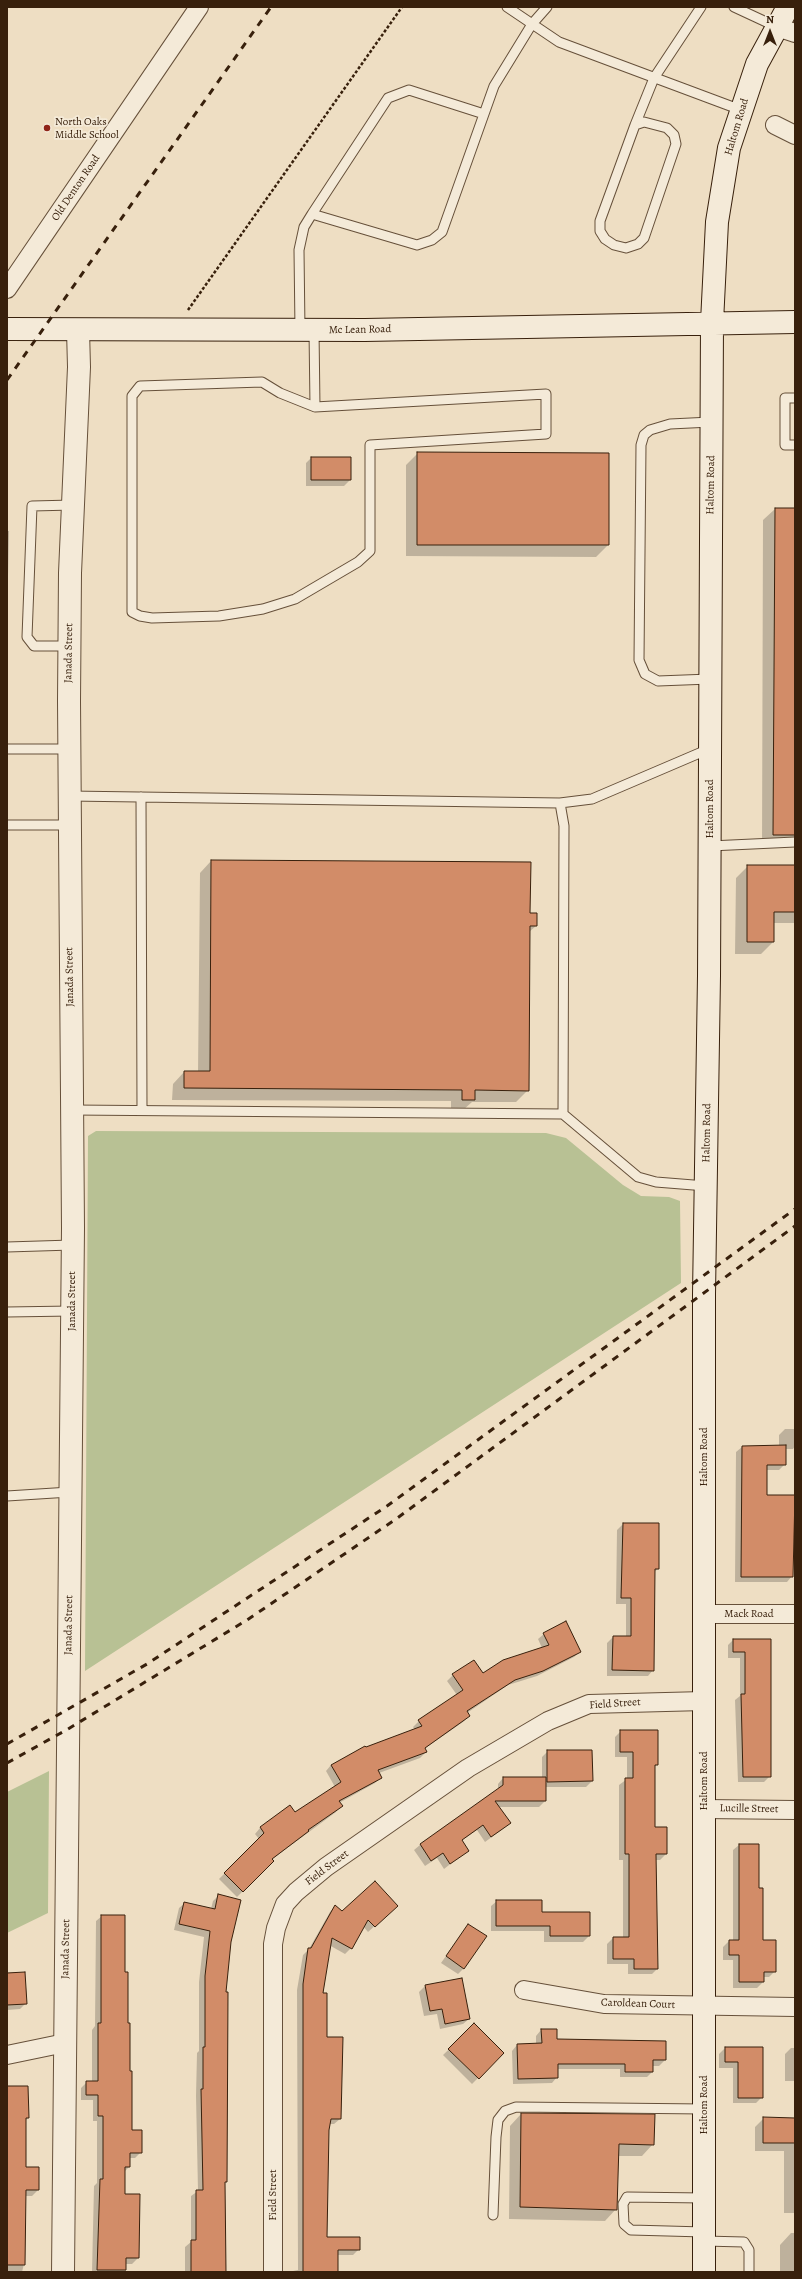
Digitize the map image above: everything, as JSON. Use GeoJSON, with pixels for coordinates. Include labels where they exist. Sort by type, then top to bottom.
{"type":"FeatureCollection","features":[{"type":"Feature","properties":{"kind":"main road","name":"Haltom Road"},"geometry":{"type":"LineString","coordinates":[[704,2272],[704,1614],[706,1186],[710,846],[712,322],[717,222],[729,148],[757,64],[786,30],[788,7]]}},
{"type":"Feature","properties":{"kind":"main road","name":"Mc Lean Road"},"geometry":{"type":"LineString","coordinates":[[7,329],[307,330],[712,322],[795,322]]}},
{"type":"Feature","properties":{"kind":"main road","name":"Janada Street"},"geometry":{"type":"LineString","coordinates":[[63,2272],[72,1312],[69,646],[78,330]]}},
{"type":"Feature","properties":{"kind":"street","name":"Old Denton Road"},"geometry":{"type":"LineString","coordinates":[[7,289],[193,9]]}},
{"type":"Feature","properties":{"kind":"street"},"geometry":{"type":"LineString","coordinates":[[775,125],[795,134]]}},
{"type":"Feature","properties":{"kind":"street","name":"Mack Road"},"geometry":{"type":"LineString","coordinates":[[704,1614],[795,1614]]}},
{"type":"Feature","properties":{"kind":"street","name":"Field Street"},"geometry":{"type":"LineString","coordinates":[[273,2272],[274,1944],[276,1928],[285,1904],[296,1892],[326,1867],[468,1768],[548,1721],[589,1704],[704,1701]]}},
{"type":"Feature","properties":{"kind":"street","name":"Lucille Street"},"geometry":{"type":"LineString","coordinates":[[704,1809],[795,1810]]}},
{"type":"Feature","properties":{"kind":"street","name":"Caroldean Court"},"geometry":{"type":"LineString","coordinates":[[524,1990],[604,2004],[795,2007]]}},
{"type":"Feature","properties":{"kind":"street"},"geometry":{"type":"LineString","coordinates":[[7,2055],[65,2043]]}},
{"type":"Feature","properties":{"kind":"lane"},"geometry":{"type":"LineString","coordinates":[[507,7],[559,42],[742,110]]}},
{"type":"Feature","properties":{"kind":"lane"},"geometry":{"type":"LineString","coordinates":[[312,214],[417,245],[432,240],[442,232],[494,86],[532,24],[547,7]]}},
{"type":"Feature","properties":{"kind":"lane"},"geometry":{"type":"LineString","coordinates":[[635,125],[644,122],[667,128],[674,135],[676,144],[644,238],[638,244],[626,248],[614,245],[605,239],[600,230],[600,221],[635,125],[654,78],[701,7]]}},
{"type":"Feature","properties":{"kind":"lane"},"geometry":{"type":"LineString","coordinates":[[734,7],[786,30]]}},
{"type":"Feature","properties":{"kind":"lane"},"geometry":{"type":"LineString","coordinates":[[315,407],[299,250],[304,227],[388,98],[409,90],[484,114]]}},
{"type":"Feature","properties":{"kind":"lane"},"geometry":{"type":"LineString","coordinates":[[262,382],[280,393],[315,407],[546,394],[546,434],[370,445],[370,551],[358,562],[295,599],[263,609],[219,616],[152,618],[140,616],[132,612],[132,396],[140,386],[262,382]]}},
{"type":"Feature","properties":{"kind":"lane"},"geometry":{"type":"LineString","coordinates":[[795,398],[786,398],[785,445],[795,445]]}},
{"type":"Feature","properties":{"kind":"lane"},"geometry":{"type":"LineString","coordinates":[[710,679],[658,681],[645,674],[639,660],[641,445],[644,435],[650,430],[670,424],[711,422]]}},
{"type":"Feature","properties":{"kind":"lane"},"geometry":{"type":"LineString","coordinates":[[69,646],[34,646],[27,637],[32,506],[73,505]]}},
{"type":"Feature","properties":{"kind":"lane"},"geometry":{"type":"LineString","coordinates":[[69,796],[560,803],[592,799],[710,748]]}},
{"type":"Feature","properties":{"kind":"lane"},"geometry":{"type":"LineString","coordinates":[[7,749],[69,749]]}},
{"type":"Feature","properties":{"kind":"lane"},"geometry":{"type":"LineString","coordinates":[[141,797],[142,1110]]}},
{"type":"Feature","properties":{"kind":"lane"},"geometry":{"type":"LineString","coordinates":[[560,803],[564,826],[563,1114]]}},
{"type":"Feature","properties":{"kind":"lane"},"geometry":{"type":"LineString","coordinates":[[7,825],[69,825]]}},
{"type":"Feature","properties":{"kind":"lane"},"geometry":{"type":"LineString","coordinates":[[710,846],[795,842]]}},
{"type":"Feature","properties":{"kind":"lane"},"geometry":{"type":"LineString","coordinates":[[72,1110],[563,1114],[638,1177],[656,1182],[706,1186]]}},
{"type":"Feature","properties":{"kind":"lane"},"geometry":{"type":"LineString","coordinates":[[7,1247],[72,1245]]}},
{"type":"Feature","properties":{"kind":"lane"},"geometry":{"type":"LineString","coordinates":[[7,1312],[72,1312]]}},
{"type":"Feature","properties":{"kind":"lane"},"geometry":{"type":"LineString","coordinates":[[7,1496],[70,1492]]}},
{"type":"Feature","properties":{"kind":"lane"},"geometry":{"type":"LineString","coordinates":[[493,2215],[496,2137],[498,2120],[505,2111],[516,2107],[704,2109]]}},
{"type":"Feature","properties":{"kind":"lane"},"geometry":{"type":"LineString","coordinates":[[704,2198],[628,2197],[624,2204],[624,2224],[631,2230],[704,2236],[744,2242],[749,2250],[749,2272]]}},
{"type":"Feature","properties":{"kind":"path"},"geometry":{"type":"LineString","coordinates":[[174,330],[402,7]]}},
{"type":"Feature","properties":{"kind":"green space"},"geometry":{"type":"Polygon","coordinates":[[[96,1131],[546,1133],[566,1138],[623,1185],[641,1196],[669,1197],[680,1201],[681,1283],[85,1671],[88,1136],[96,1131]]]}},
{"type":"Feature","properties":{"kind":"green space"},"geometry":{"type":"Polygon","coordinates":[[[49,1771],[48,1913],[7,1933],[7,1792],[49,1771]]]}},
{"type":"Feature","properties":{"kind":"building"},"geometry":{"type":"Polygon","coordinates":[[[417,452],[609,453],[609,545],[417,545],[417,452]]]}},
{"type":"Feature","properties":{"kind":"building"},"geometry":{"type":"Polygon","coordinates":[[[311,457],[351,457],[351,480],[311,480],[311,457]]]}},
{"type":"Feature","properties":{"kind":"building"},"geometry":{"type":"Polygon","coordinates":[[[775,508],[795,508],[795,835],[773,835],[775,508]]]}},
{"type":"Feature","properties":{"kind":"building"},"geometry":{"type":"Polygon","coordinates":[[[211,860],[531,862],[530,913],[537,913],[537,926],[530,926],[529,1091],[475,1090],[475,1100],[462,1100],[462,1090],[184,1088],[184,1071],[210,1071],[211,860]]]}},
{"type":"Feature","properties":{"kind":"building"},"geometry":{"type":"Polygon","coordinates":[[[747,865],[795,865],[795,912],[774,912],[774,942],[747,942],[747,865]]]}},
{"type":"Feature","properties":{"kind":"building"},"geometry":{"type":"Polygon","coordinates":[[[786,1445],[786,1465],[767,1465],[767,1495],[795,1495],[793,1577],[741,1577],[742,1446],[786,1445]]]}},
{"type":"Feature","properties":{"kind":"building"},"geometry":{"type":"Polygon","coordinates":[[[623,1523],[659,1523],[659,1569],[655,1569],[654,1671],[612,1670],[613,1636],[631,1636],[631,1598],[621,1598],[623,1523]]]}},
{"type":"Feature","properties":{"kind":"building"},"geometry":{"type":"Polygon","coordinates":[[[566,1621],[581,1652],[543,1671],[515,1680],[467,1711],[470,1716],[425,1748],[427,1752],[378,1770],[382,1778],[339,1801],[343,1806],[308,1830],[309,1831],[272,1859],[274,1861],[243,1892],[224,1873],[264,1833],[260,1827],[290,1805],[295,1812],[341,1782],[331,1765],[365,1746],[366,1747],[422,1726],[418,1720],[463,1690],[452,1674],[474,1660],[483,1673],[503,1660],[549,1645],[543,1633],[566,1621]]]}},
{"type":"Feature","properties":{"kind":"building"},"geometry":{"type":"Polygon","coordinates":[[[733,1639],[771,1639],[771,1777],[743,1777],[741,1694],[745,1694],[745,1652],[733,1652],[733,1639]]]}},
{"type":"Feature","properties":{"kind":"building"},"geometry":{"type":"Polygon","coordinates":[[[620,1730],[658,1730],[658,1765],[655,1765],[655,1827],[667,1827],[667,1854],[656,1854],[658,1969],[634,1969],[634,1959],[613,1959],[613,1937],[629,1937],[629,1854],[625,1854],[625,1778],[633,1778],[633,1752],[620,1752],[620,1730]]]}},
{"type":"Feature","properties":{"kind":"building"},"geometry":{"type":"Polygon","coordinates":[[[547,1750],[592,1750],[593,1781],[547,1782],[547,1750]]]}},
{"type":"Feature","properties":{"kind":"building"},"geometry":{"type":"Polygon","coordinates":[[[503,1777],[546,1777],[546,1801],[495,1801],[511,1823],[491,1837],[483,1825],[462,1840],[469,1851],[450,1864],[443,1853],[431,1861],[420,1844],[503,1785],[503,1777]]]}},
{"type":"Feature","properties":{"kind":"building"},"geometry":{"type":"Polygon","coordinates":[[[739,1844],[759,1844],[759,1888],[763,1888],[763,1940],[776,1940],[776,1972],[764,1972],[764,1982],[739,1982],[739,1955],[729,1955],[729,1940],[739,1940],[739,1844]]]}},
{"type":"Feature","properties":{"kind":"building"},"geometry":{"type":"Polygon","coordinates":[[[375,1881],[398,1906],[375,1927],[368,1920],[352,1949],[332,1938],[323,1993],[327,1993],[327,2037],[343,2037],[341,2119],[331,2119],[329,2130],[327,2237],[360,2237],[360,2250],[338,2250],[338,2272],[303,2272],[303,1984],[308,1948],[311,1948],[335,1905],[342,1911],[375,1881]]]}},
{"type":"Feature","properties":{"kind":"building"},"geometry":{"type":"Polygon","coordinates":[[[218,1894],[241,1900],[231,1942],[226,1992],[228,1992],[227,2182],[225,2182],[226,2272],[191,2272],[191,2240],[196,2240],[196,2190],[203,2190],[201,2089],[203,2089],[203,2047],[205,2047],[205,1976],[210,1931],[179,1924],[184,1902],[215,1909],[218,1894]]]}},
{"type":"Feature","properties":{"kind":"building"},"geometry":{"type":"Polygon","coordinates":[[[496,1900],[542,1900],[542,1912],[590,1912],[590,1936],[550,1936],[550,1926],[496,1926],[496,1900]]]}},
{"type":"Feature","properties":{"kind":"building"},"geometry":{"type":"Polygon","coordinates":[[[101,1915],[125,1915],[125,1972],[128,1972],[128,2023],[130,2023],[130,2071],[132,2071],[132,2130],[142,2130],[142,2153],[130,2153],[130,2167],[125,2167],[125,2194],[140,2194],[139,2258],[126,2258],[126,2270],[97,2270],[100,2179],[103,2179],[103,2116],[98,2116],[98,2095],[86,2095],[86,2081],[98,2081],[98,2023],[101,2023],[101,1915]]]}},
{"type":"Feature","properties":{"kind":"building"},"geometry":{"type":"Polygon","coordinates":[[[468,1924],[487,1936],[464,1969],[446,1956],[468,1924]]]}},
{"type":"Feature","properties":{"kind":"building"},"geometry":{"type":"Polygon","coordinates":[[[25,1972],[27,2004],[7,2005],[7,1973],[25,1972]]]}},
{"type":"Feature","properties":{"kind":"building"},"geometry":{"type":"Polygon","coordinates":[[[462,1978],[470,2019],[445,2024],[442,2009],[430,2011],[425,1985],[462,1978]]]}},
{"type":"Feature","properties":{"kind":"building"},"geometry":{"type":"Polygon","coordinates":[[[474,2023],[504,2053],[479,2079],[448,2049],[474,2023]]]}},
{"type":"Feature","properties":{"kind":"building"},"geometry":{"type":"Polygon","coordinates":[[[541,2029],[557,2029],[557,2039],[666,2041],[666,2060],[653,2060],[653,2072],[625,2072],[625,2064],[558,2064],[558,2078],[518,2079],[517,2044],[542,2043],[541,2029]]]}},
{"type":"Feature","properties":{"kind":"building"},"geometry":{"type":"Polygon","coordinates":[[[725,2047],[763,2047],[763,2098],[738,2098],[738,2062],[725,2062],[725,2047]]]}},
{"type":"Feature","properties":{"kind":"building"},"geometry":{"type":"Polygon","coordinates":[[[7,2086],[28,2086],[29,2118],[26,2118],[26,2167],[39,2167],[39,2190],[26,2190],[25,2265],[7,2265],[7,2086]]]}},
{"type":"Feature","properties":{"kind":"building"},"geometry":{"type":"Polygon","coordinates":[[[521,2113],[655,2114],[654,2145],[619,2144],[617,2210],[520,2207],[521,2113]]]}},
{"type":"Feature","properties":{"kind":"building"},"geometry":{"type":"Polygon","coordinates":[[[763,2117],[795,2118],[795,2143],[763,2143],[763,2117]]]}},
{"type":"Feature","properties":{"kind":"railway"},"geometry":{"type":"LineString","coordinates":[[7,380],[271,7]]}},
{"type":"Feature","properties":{"kind":"railway"},"geometry":{"type":"LineString","coordinates":[[7,1744],[147,1664],[387,1506],[795,1209]]}},
{"type":"Feature","properties":{"kind":"railway"},"geometry":{"type":"LineString","coordinates":[[7,1763],[68,1729],[247,1620],[396,1519],[795,1226]]}},
{"type":"Feature","properties":{"kind":"place","name":"North Oaks Middle School"},"geometry":{"type":"Point","coordinates":[47,128]}}]}
